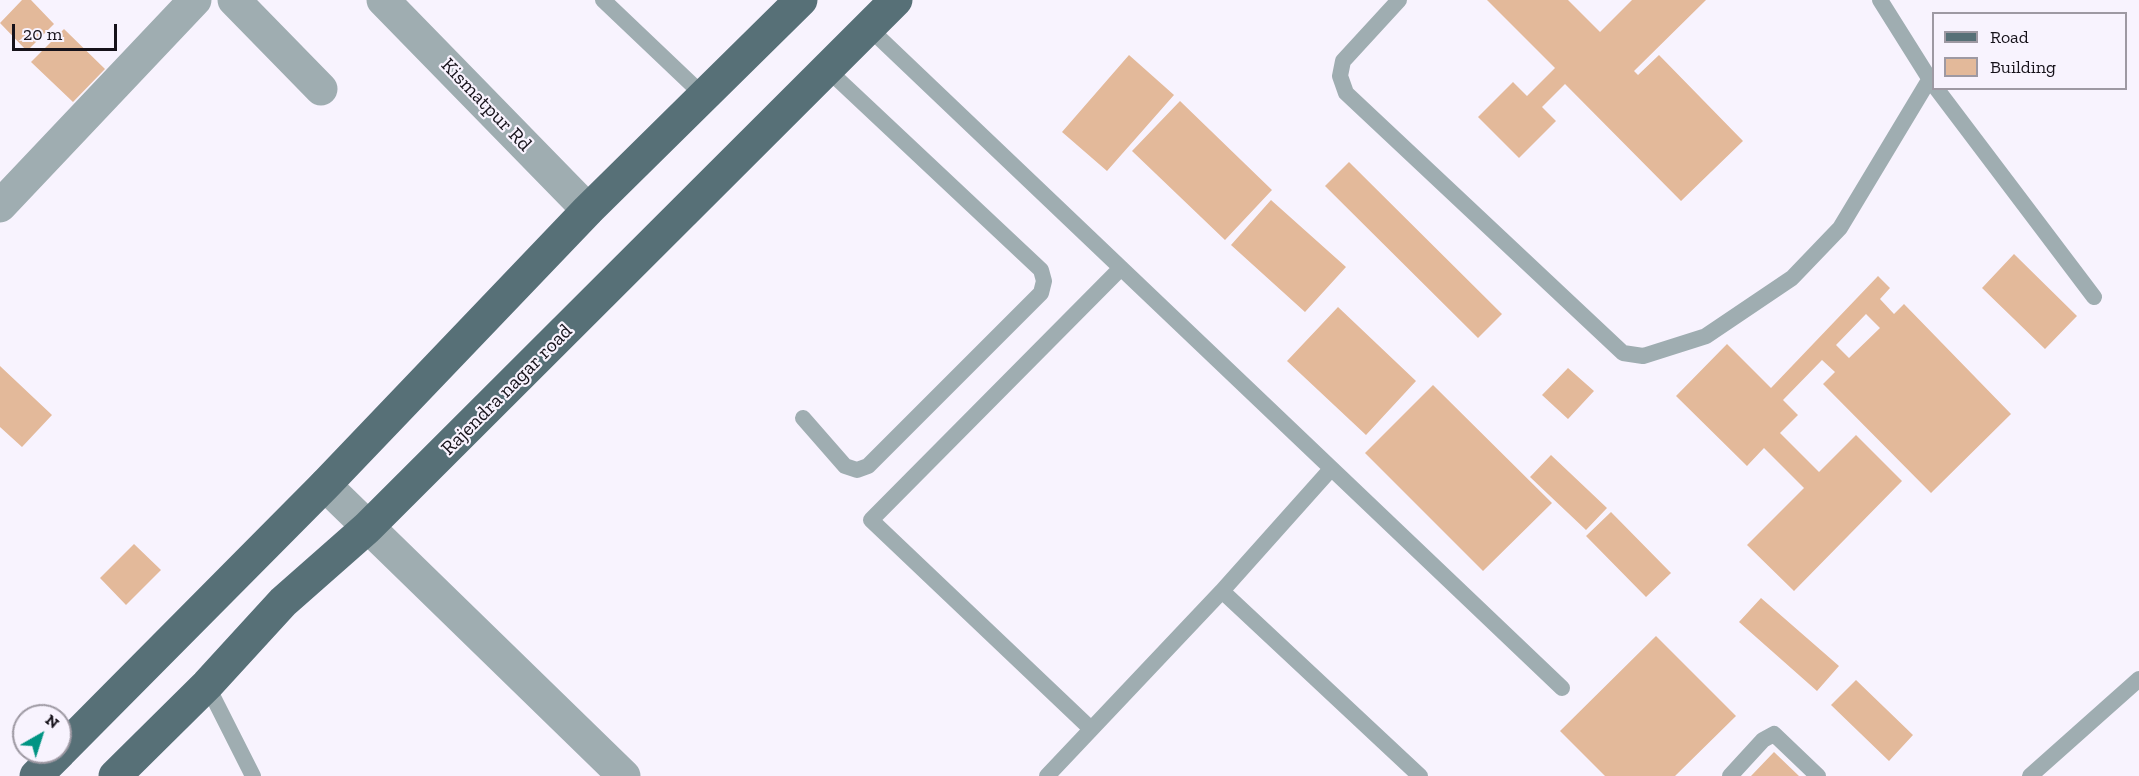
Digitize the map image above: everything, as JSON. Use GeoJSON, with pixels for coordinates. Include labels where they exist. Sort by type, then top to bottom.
{"type":"FeatureCollection","features":[{"type":"Feature","properties":{"kind":"main road"},"geometry":{"type":"LineString","coordinates":[[72,740],[325,485],[588,210],[801,0]]}},
{"type":"Feature","properties":{"kind":"main road","name":"Rajendra nagar road"},"geometry":{"type":"LineString","coordinates":[[114,776],[207,685],[283,602],[367,528],[896,0]]}},
{"type":"Feature","properties":{"kind":"main road"},"geometry":{"type":"LineString","coordinates":[[36,776],[48,764]]}},
{"type":"Feature","properties":{"kind":"street"},"geometry":{"type":"LineString","coordinates":[[0,206],[195,0]]}},
{"type":"Feature","properties":{"kind":"street"},"geometry":{"type":"LineString","coordinates":[[234,0],[321,89]]}},
{"type":"Feature","properties":{"kind":"street","name":"Kismatpur Rd"},"geometry":{"type":"LineString","coordinates":[[383,0],[588,210]]}},
{"type":"Feature","properties":{"kind":"street"},"geometry":{"type":"LineString","coordinates":[[325,485],[624,776]]}},
{"type":"Feature","properties":{"kind":"lane"},"geometry":{"type":"LineString","coordinates":[[1400,0],[1343,61],[1340,76],[1346,93],[1623,353],[1643,356],[1706,336],[1792,278],[1840,228],[1932,87]]}},
{"type":"Feature","properties":{"kind":"lane"},"geometry":{"type":"LineString","coordinates":[[1881,0],[1932,83]]}},
{"type":"Feature","properties":{"kind":"lane"},"geometry":{"type":"LineString","coordinates":[[610,2],[704,96]]}},
{"type":"Feature","properties":{"kind":"lane"},"geometry":{"type":"LineString","coordinates":[[869,28],[1562,688]]}},
{"type":"Feature","properties":{"kind":"lane"},"geometry":{"type":"LineString","coordinates":[[803,418],[845,466],[857,470],[868,466],[1041,293],[1044,281],[1041,270],[828,70]]}},
{"type":"Feature","properties":{"kind":"lane"},"geometry":{"type":"LineString","coordinates":[[1937,90],[2094,297]]}},
{"type":"Feature","properties":{"kind":"lane"},"geometry":{"type":"LineString","coordinates":[[1091,729],[871,520],[1121,268]]}},
{"type":"Feature","properties":{"kind":"lane"},"geometry":{"type":"LineString","coordinates":[[1047,776],[1221,591],[1331,469]]}},
{"type":"Feature","properties":{"kind":"lane"},"geometry":{"type":"LineString","coordinates":[[1221,591],[1420,776]]}},
{"type":"Feature","properties":{"kind":"lane"},"geometry":{"type":"LineString","coordinates":[[2030,776],[2139,679]]}},
{"type":"Feature","properties":{"kind":"lane"},"geometry":{"type":"LineString","coordinates":[[207,685],[253,776]]}},
{"type":"Feature","properties":{"kind":"lane"},"geometry":{"type":"LineString","coordinates":[[1730,776],[1763,740],[1774,734],[1818,776]]}},
{"type":"Feature","properties":{"kind":"building"},"geometry":{"type":"Polygon","coordinates":[[[22,0],[31,0],[54,24],[27,51],[0,23],[22,0]]]}},
{"type":"Feature","properties":{"kind":"building"},"geometry":{"type":"Polygon","coordinates":[[[1487,0],[1568,0],[1600,32],[1632,0],[1706,0],[1634,71],[1638,75],[1659,55],[1743,141],[1681,201],[1565,84],[1542,107],[1556,121],[1519,158],[1478,117],[1513,82],[1527,96],[1555,68],[1487,0]]]}},
{"type":"Feature","properties":{"kind":"building"},"geometry":{"type":"Polygon","coordinates":[[[64,29],[105,69],[73,102],[31,62],[64,29]]]}},
{"type":"Feature","properties":{"kind":"building"},"geometry":{"type":"Polygon","coordinates":[[[1129,55],[1174,95],[1107,171],[1062,132],[1129,55]]]}},
{"type":"Feature","properties":{"kind":"building"},"geometry":{"type":"Polygon","coordinates":[[[1180,101],[1272,190],[1225,240],[1132,151],[1180,101]]]}},
{"type":"Feature","properties":{"kind":"building"},"geometry":{"type":"Polygon","coordinates":[[[1349,162],[1502,314],[1478,338],[1325,186],[1349,162]]]}},
{"type":"Feature","properties":{"kind":"building"},"geometry":{"type":"Polygon","coordinates":[[[1271,200],[1346,267],[1305,312],[1231,245],[1271,200]]]}},
{"type":"Feature","properties":{"kind":"building"},"geometry":{"type":"Polygon","coordinates":[[[2014,254],[2077,316],[2045,349],[1982,288],[2014,254]]]}},
{"type":"Feature","properties":{"kind":"building"},"geometry":{"type":"Polygon","coordinates":[[[1878,276],[1890,288],[1880,299],[1894,314],[1904,304],[2011,414],[1931,493],[1823,384],[1835,372],[1822,360],[1783,400],[1798,415],[1780,433],[1819,472],[1856,435],[1902,481],[1794,591],[1747,545],[1804,488],[1764,448],[1747,466],[1676,396],[1727,344],[1771,388],[1878,276]],[[1866,314],[1836,345],[1849,358],[1880,328],[1866,314]]]}},
{"type":"Feature","properties":{"kind":"building"},"geometry":{"type":"Polygon","coordinates":[[[1338,307],[1416,381],[1366,435],[1287,361],[1338,307]]]}},
{"type":"Feature","properties":{"kind":"building"},"geometry":{"type":"Polygon","coordinates":[[[0,366],[52,415],[22,447],[0,427],[0,366]]]}},
{"type":"Feature","properties":{"kind":"building"},"geometry":{"type":"Polygon","coordinates":[[[1568,368],[1594,391],[1568,419],[1542,395],[1568,368]]]}},
{"type":"Feature","properties":{"kind":"building"},"geometry":{"type":"Polygon","coordinates":[[[1433,385],[1552,503],[1483,571],[1365,453],[1433,385]]]}},
{"type":"Feature","properties":{"kind":"building"},"geometry":{"type":"Polygon","coordinates":[[[1551,455],[1607,508],[1586,530],[1530,477],[1551,455]]]}},
{"type":"Feature","properties":{"kind":"building"},"geometry":{"type":"Polygon","coordinates":[[[1611,512],[1671,573],[1646,597],[1586,536],[1611,512]]]}},
{"type":"Feature","properties":{"kind":"building"},"geometry":{"type":"Polygon","coordinates":[[[134,544],[161,570],[126,605],[100,578],[134,544]]]}},
{"type":"Feature","properties":{"kind":"building"},"geometry":{"type":"Polygon","coordinates":[[[1761,598],[1839,666],[1817,691],[1739,622],[1761,598]]]}},
{"type":"Feature","properties":{"kind":"building"},"geometry":{"type":"Polygon","coordinates":[[[1656,636],[1736,716],[1675,776],[1605,776],[1560,731],[1656,636]]]}},
{"type":"Feature","properties":{"kind":"building"},"geometry":{"type":"Polygon","coordinates":[[[1856,680],[1913,735],[1889,761],[1831,705],[1856,680]]]}},
{"type":"Feature","properties":{"kind":"building"},"geometry":{"type":"Polygon","coordinates":[[[1774,752],[1799,776],[1751,776],[1774,752]]]}}]}
